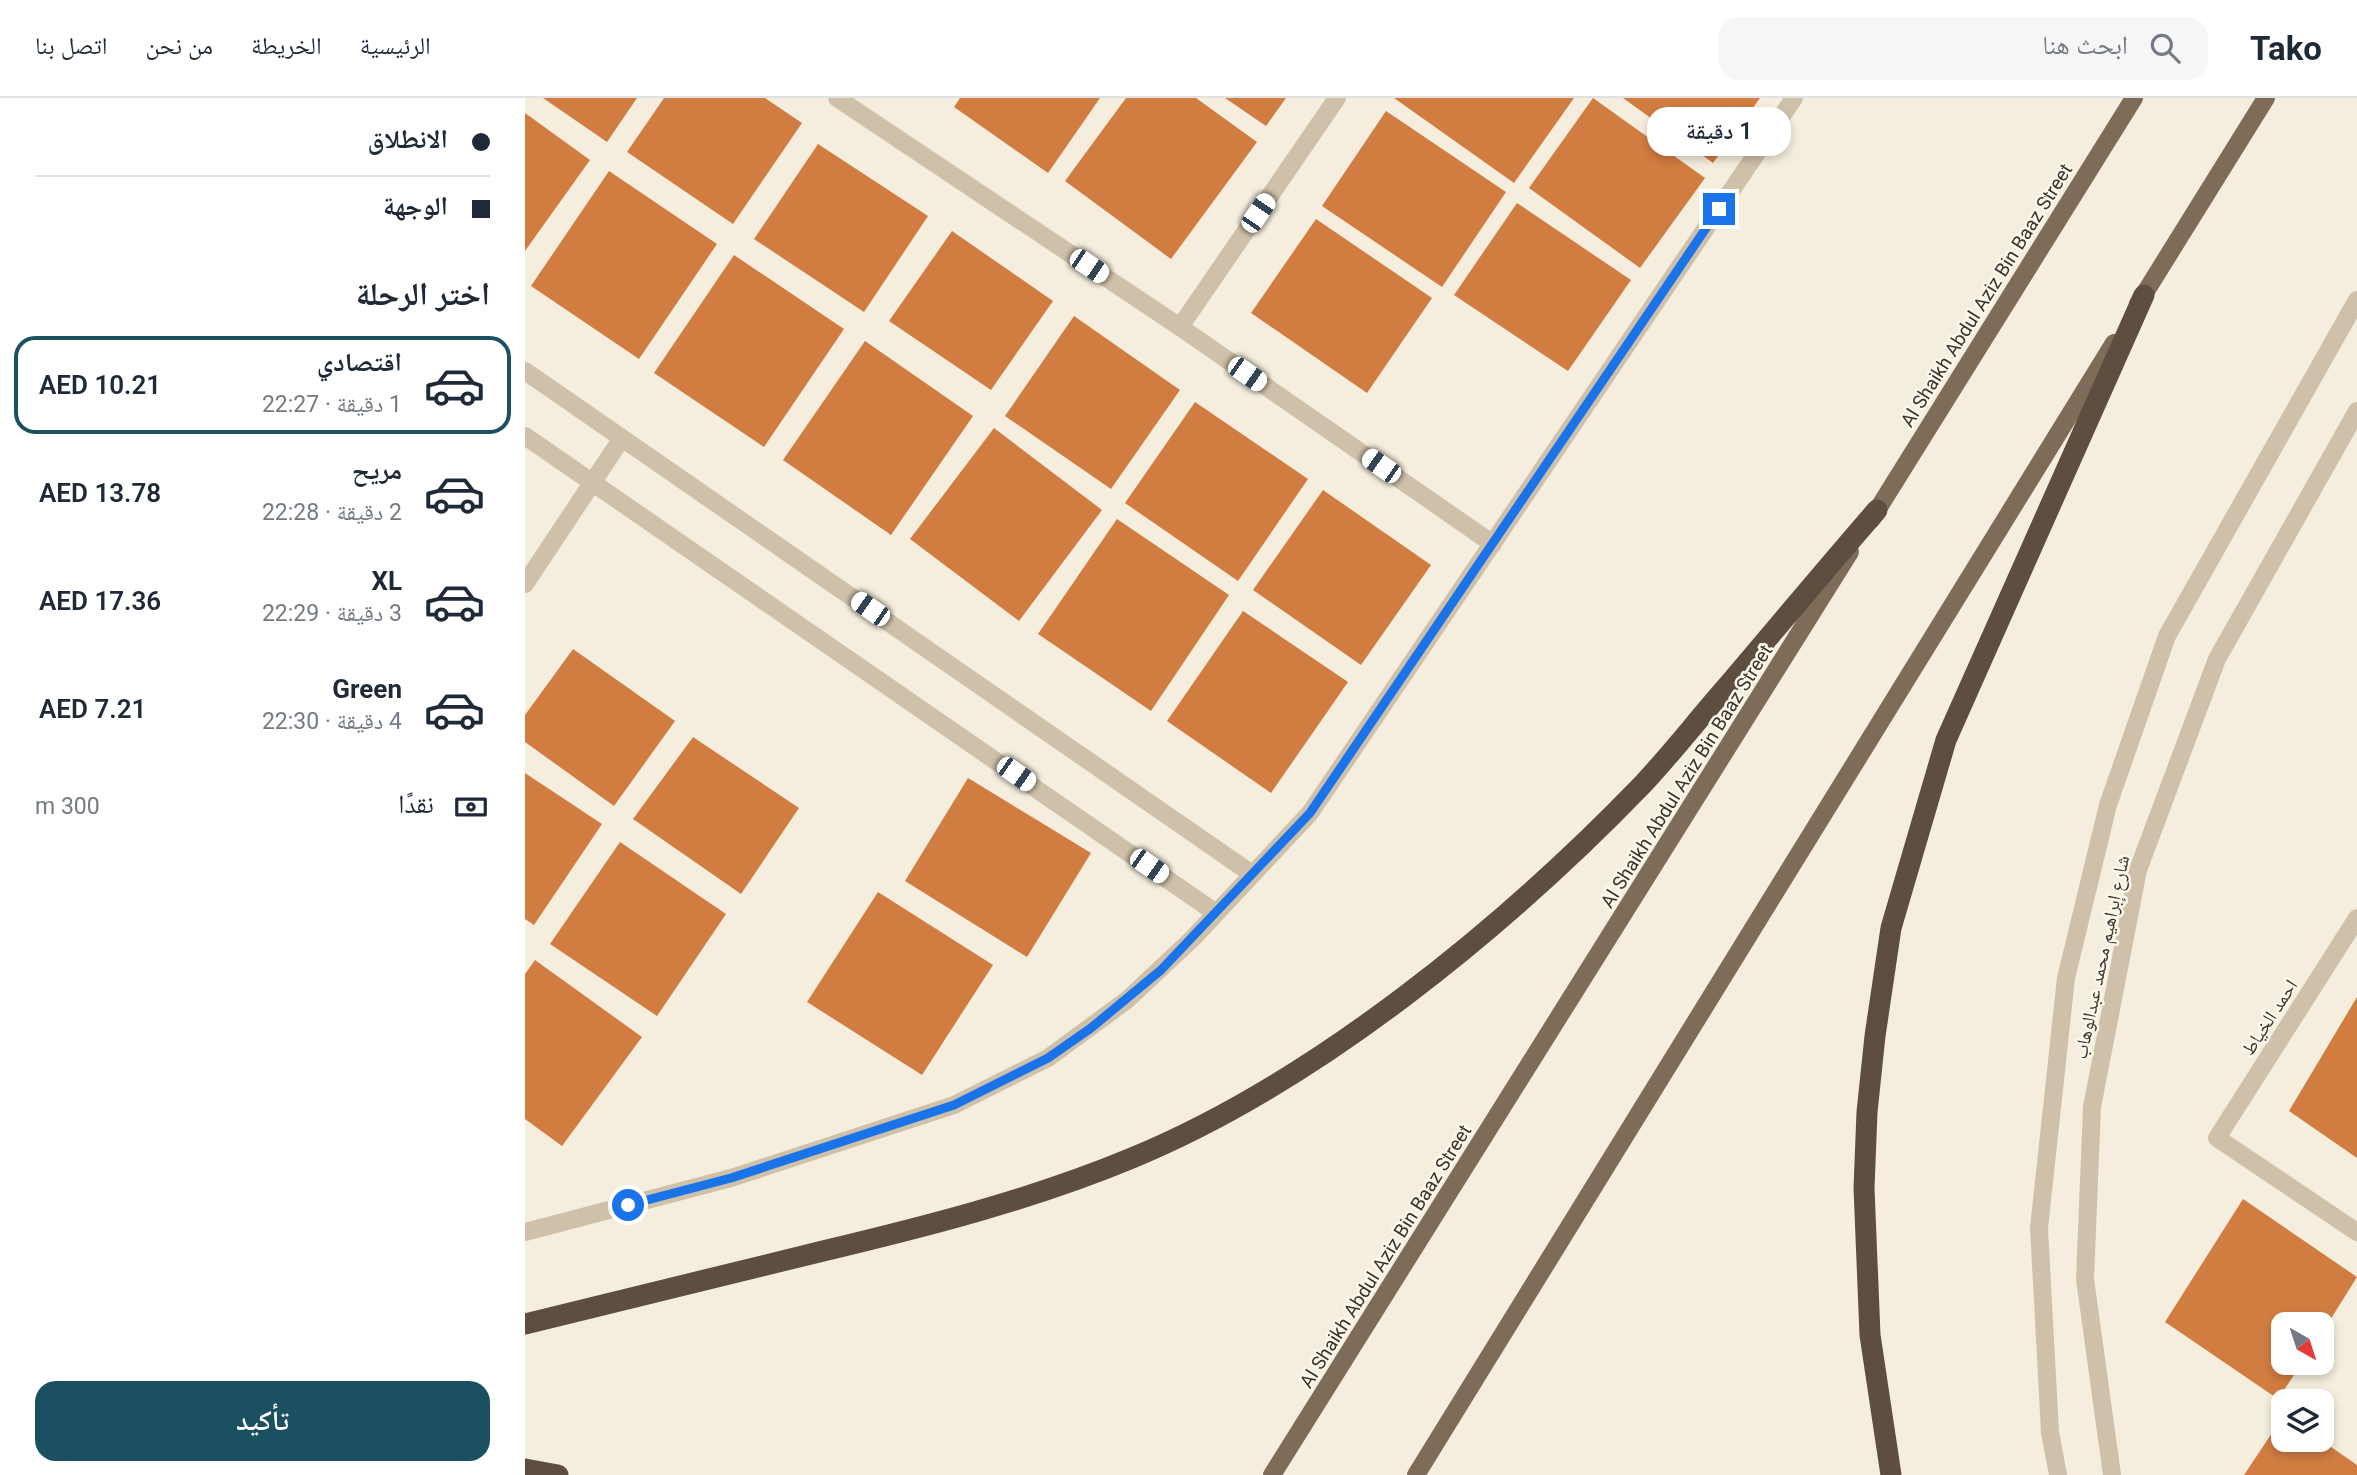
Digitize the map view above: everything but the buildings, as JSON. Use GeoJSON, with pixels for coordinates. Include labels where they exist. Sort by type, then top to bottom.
{"type":"FeatureCollection","features":[{"type":"Feature","properties":{"kind":"highway"},"geometry":{"type":"LineString","coordinates":[[1891,1475],[1870,1335],[1864,1188],[1867,1112],[1891,928],[1946,740],[2144,295]]}},
{"type":"Feature","properties":{"kind":"highway"},"geometry":{"type":"LineString","coordinates":[[525,1324],[899,1233],[1025,1196],[1133,1158],[1195,1129],[1275,1084],[1391,1005],[1465,948],[1587,839],[1646,781],[1877,510]]}},
{"type":"Feature","properties":{"kind":"highway"},"geometry":{"type":"LineString","coordinates":[[525,1469],[558,1475]]}},
{"type":"Feature","properties":{"kind":"main road","name":"Al Shaikh Abdul Aziz Bin Baaz Street"},"geometry":{"type":"LineString","coordinates":[[1272,1475],[2134,98]]}},
{"type":"Feature","properties":{"kind":"main road"},"geometry":{"type":"LineString","coordinates":[[1416,1475],[2266,98]]}},
{"type":"Feature","properties":{"kind":"street"},"geometry":{"type":"LineString","coordinates":[[837,98],[1180,327],[1493,544]]}},
{"type":"Feature","properties":{"kind":"street"},"geometry":{"type":"LineString","coordinates":[[1180,327],[1336,98]]}},
{"type":"Feature","properties":{"kind":"street"},"geometry":{"type":"LineString","coordinates":[[525,1232],[731,1178],[905,1123],[990,1088],[1048,1058],[1091,1028],[1161,970],[1310,813],[1794,98]]}},
{"type":"Feature","properties":{"kind":"street"},"geometry":{"type":"LineString","coordinates":[[2057,1475],[2050,1432],[2039,1228],[2066,978],[2108,805],[2167,636],[2357,300]]}},
{"type":"Feature","properties":{"kind":"street"},"geometry":{"type":"LineString","coordinates":[[525,371],[1252,874]]}},
{"type":"Feature","properties":{"kind":"street","name":"شارع إبراهيم محمد عبدالوهاب"},"geometry":{"type":"LineString","coordinates":[[2112,1475],[2085,1279],[2092,1107],[2138,870],[2217,659],[2357,411]]}},
{"type":"Feature","properties":{"kind":"street"},"geometry":{"type":"LineString","coordinates":[[525,436],[1216,913]]}},
{"type":"Feature","properties":{"kind":"street"},"geometry":{"type":"LineString","coordinates":[[525,584],[622,438]]}},
{"type":"Feature","properties":{"kind":"street","name":"احمد الخياط"},"geometry":{"type":"LineString","coordinates":[[2357,918],[2217,1139],[2357,1232]]}},
{"type":"Feature","properties":{"kind":"route"},"geometry":{"type":"LineString","coordinates":[[628,1205],[731,1178],[954,1105],[1048,1058],[1127,1000],[1161,970],[1310,813],[1719,209]]}}]}
